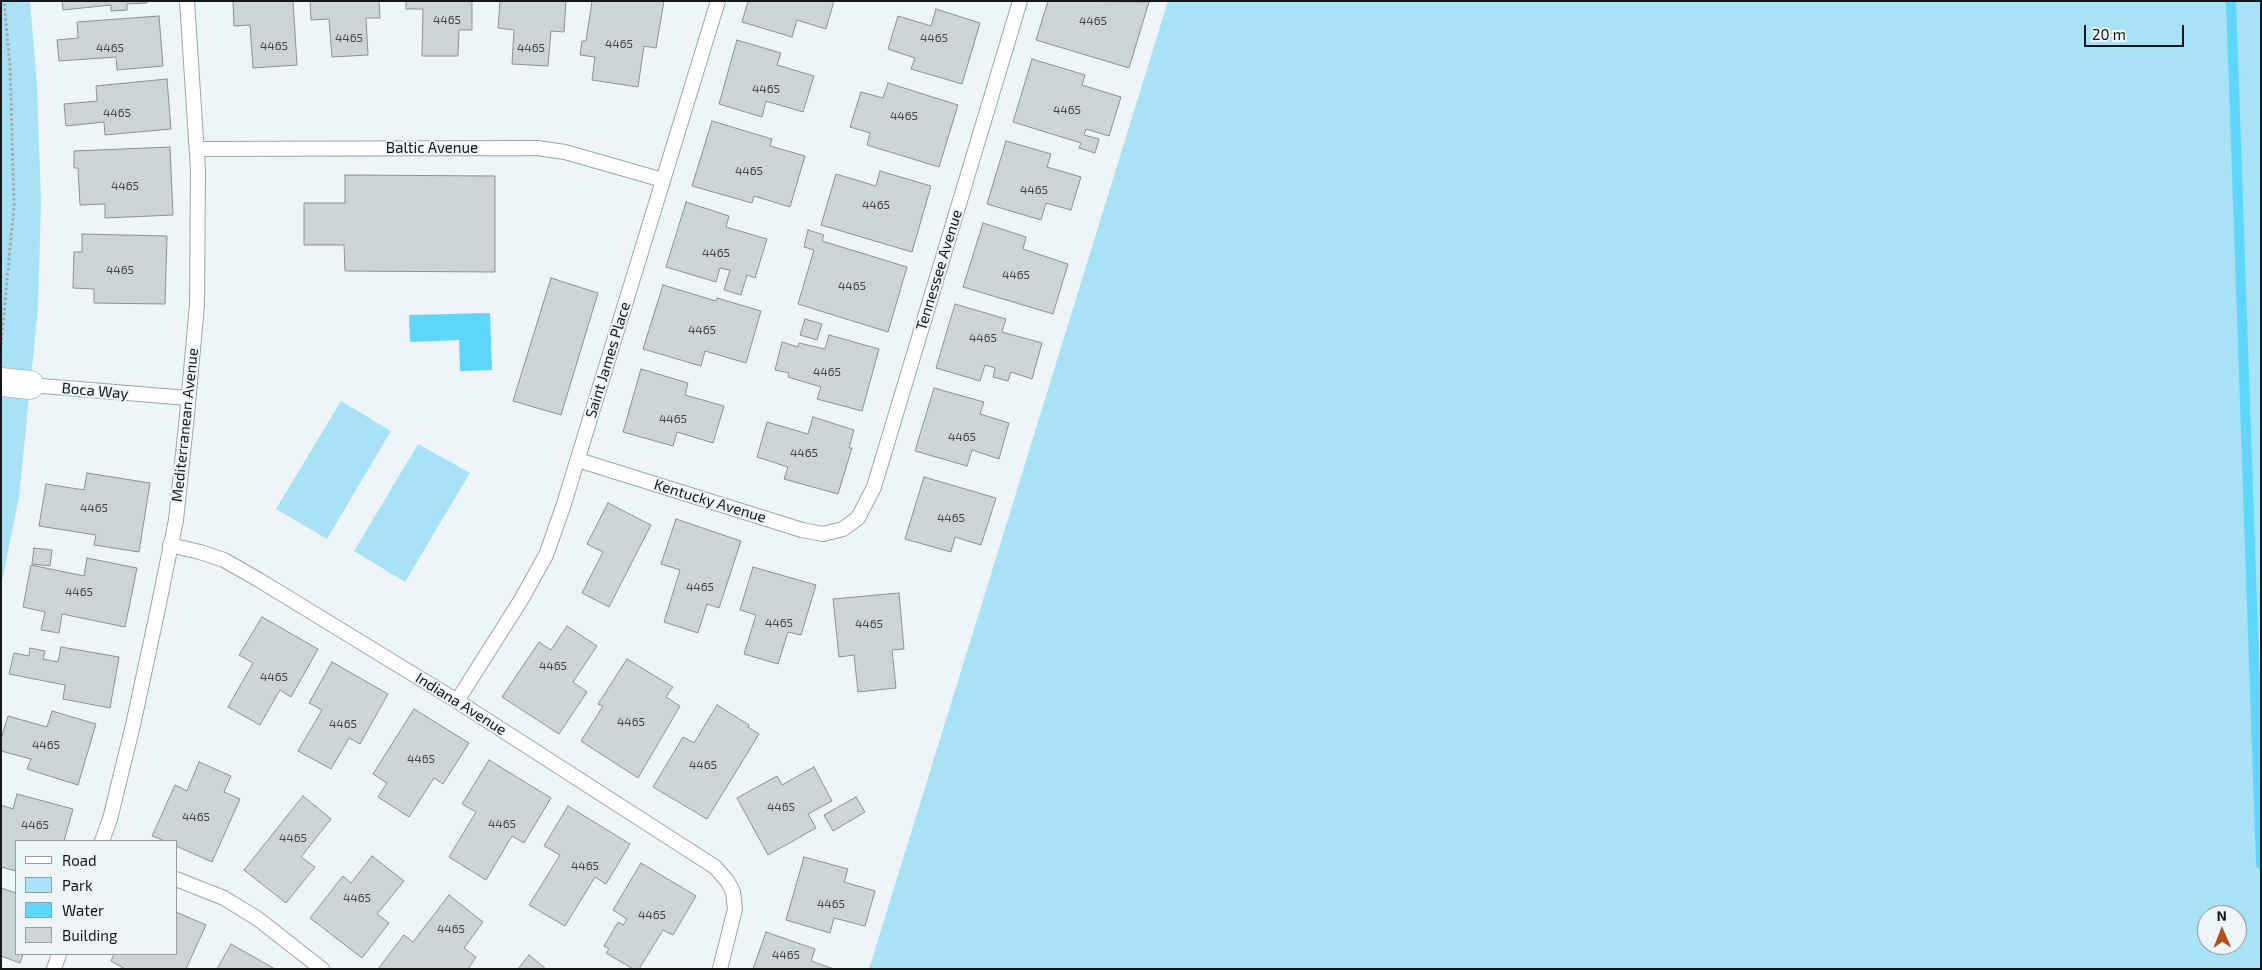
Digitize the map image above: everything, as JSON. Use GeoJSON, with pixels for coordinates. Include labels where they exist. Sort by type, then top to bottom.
{"type":"FeatureCollection","features":[{"type":"Feature","properties":{"kind":"street","name":"Boca Way"},"geometry":{"type":"LineString","coordinates":[[1,382],[30,385]]}},
{"type":"Feature","properties":{"kind":"lane","name":"Mediterranean Avenue"},"geometry":{"type":"LineString","coordinates":[[102,840],[110,819],[133,725],[176,520],[197,305],[197,149],[188,1]]}},
{"type":"Feature","properties":{"kind":"lane","name":"Saint James Place"},"geometry":{"type":"LineString","coordinates":[[457,701],[521,600],[546,555],[578,460],[718,1]]}},
{"type":"Feature","properties":{"kind":"lane","name":"Tennessee Avenue"},"geometry":{"type":"LineString","coordinates":[[843,529],[858,518],[874,488],[1020,1]]}},
{"type":"Feature","properties":{"kind":"lane","name":"Baltic Avenue"},"geometry":{"type":"LineString","coordinates":[[197,149],[537,148],[566,152],[663,180]]}},
{"type":"Feature","properties":{"kind":"lane","name":"Boca Way"},"geometry":{"type":"LineString","coordinates":[[30,385],[188,398]]}},
{"type":"Feature","properties":{"kind":"lane","name":"Kentucky Avenue"},"geometry":{"type":"LineString","coordinates":[[578,460],[802,530],[823,534],[843,529]]}},
{"type":"Feature","properties":{"kind":"lane","name":"Indiana Avenue"},"geometry":{"type":"LineString","coordinates":[[170,546],[200,552],[224,560],[457,701],[714,867],[728,882],[733,892],[735,909],[720,969]]}},
{"type":"Feature","properties":{"kind":"lane"},"geometry":{"type":"LineString","coordinates":[[178,880],[224,898],[258,919],[322,969]]}},
{"type":"Feature","properties":{"kind":"lane"},"geometry":{"type":"LineString","coordinates":[[54,969],[60,955]]}},
{"type":"Feature","properties":{"kind":"path"},"geometry":{"type":"LineString","coordinates":[[1,345],[14,206],[10,66],[4,1]]}},
{"type":"Feature","properties":{"kind":"green space"},"geometry":{"type":"Polygon","coordinates":[[[1,1],[30,1],[37,85],[41,202],[38,308],[19,497],[1,586],[1,1]]]}},
{"type":"Feature","properties":{"kind":"green space"},"geometry":{"type":"Polygon","coordinates":[[[1168,1],[2261,1],[2261,969],[869,969],[1168,1]]]}},
{"type":"Feature","properties":{"kind":"green space"},"geometry":{"type":"Polygon","coordinates":[[[341,401],[391,431],[327,539],[276,509],[341,401]]]}},
{"type":"Feature","properties":{"kind":"green space"},"geometry":{"type":"Polygon","coordinates":[[[418,444],[470,473],[405,582],[354,551],[418,444]]]}},
{"type":"Feature","properties":{"kind":"water"},"geometry":{"type":"Polygon","coordinates":[[[490,313],[492,370],[460,371],[459,340],[410,342],[409,315],[490,313]]]}},
{"type":"Feature","properties":{"kind":"building"},"geometry":{"type":"Polygon","coordinates":[[[62,1],[147,1],[147,3],[127,4],[127,10],[111,11],[111,5],[63,10],[62,1]]]}},
{"type":"Feature","properties":{"kind":"building"},"geometry":{"type":"Polygon","coordinates":[[[233,1],[293,1],[297,65],[253,68],[250,25],[234,26],[233,1]]]}},
{"type":"Feature","properties":{"kind":"building"},"geometry":{"type":"Polygon","coordinates":[[[310,1],[379,1],[380,18],[366,18],[368,55],[332,57],[329,19],[311,20],[310,1]]]}},
{"type":"Feature","properties":{"kind":"building"},"geometry":{"type":"Polygon","coordinates":[[[406,1],[472,1],[472,30],[459,30],[458,56],[422,56],[423,9],[406,9],[406,1]]]}},
{"type":"Feature","properties":{"kind":"building"},"geometry":{"type":"Polygon","coordinates":[[[500,1],[566,1],[564,32],[551,31],[548,66],[512,64],[514,30],[498,28],[500,1]]]}},
{"type":"Feature","properties":{"kind":"building"},"geometry":{"type":"Polygon","coordinates":[[[592,1],[664,1],[656,48],[644,46],[638,87],[592,80],[595,57],[580,55],[582,41],[586,41],[592,1]]]}},
{"type":"Feature","properties":{"kind":"building"},"geometry":{"type":"Polygon","coordinates":[[[748,1],[834,1],[826,29],[797,20],[792,37],[742,22],[748,1]]]}},
{"type":"Feature","properties":{"kind":"building"},"geometry":{"type":"Polygon","coordinates":[[[1048,1],[1149,2],[1129,68],[1036,40],[1048,1]]]}},
{"type":"Feature","properties":{"kind":"building"},"geometry":{"type":"Polygon","coordinates":[[[936,9],[980,23],[962,84],[911,69],[915,58],[888,49],[898,16],[931,26],[936,9]]]}},
{"type":"Feature","properties":{"kind":"building"},"geometry":{"type":"Polygon","coordinates":[[[159,16],[163,66],[117,70],[116,57],[59,61],[57,40],[78,38],[77,22],[159,16]]]}},
{"type":"Feature","properties":{"kind":"building"},"geometry":{"type":"Polygon","coordinates":[[[737,40],[781,53],[777,65],[814,76],[803,112],[766,101],[762,117],[719,104],[737,40]]]}},
{"type":"Feature","properties":{"kind":"building"},"geometry":{"type":"Polygon","coordinates":[[[1032,59],[1085,75],[1082,85],[1121,97],[1109,136],[1086,129],[1084,135],[1099,139],[1095,153],[1079,148],[1081,143],[1013,122],[1032,59]]]}},
{"type":"Feature","properties":{"kind":"building"},"geometry":{"type":"Polygon","coordinates":[[[167,79],[171,129],[105,135],[104,122],[66,126],[64,104],[97,101],[96,86],[167,79]]]}},
{"type":"Feature","properties":{"kind":"building"},"geometry":{"type":"Polygon","coordinates":[[[888,83],[958,105],[939,167],[867,145],[870,133],[850,127],[861,92],[883,98],[888,83]]]}},
{"type":"Feature","properties":{"kind":"building"},"geometry":{"type":"Polygon","coordinates":[[[712,121],[772,139],[770,146],[805,156],[790,207],[754,196],[752,203],[692,186],[712,121]]]}},
{"type":"Feature","properties":{"kind":"building"},"geometry":{"type":"Polygon","coordinates":[[[1006,141],[1051,154],[1047,167],[1081,177],[1071,210],[1046,203],[1041,220],[987,204],[1006,141]]]}},
{"type":"Feature","properties":{"kind":"building"},"geometry":{"type":"Polygon","coordinates":[[[170,147],[173,215],[105,218],[105,204],[80,205],[78,168],[74,168],[74,151],[170,147]]]}},
{"type":"Feature","properties":{"kind":"building"},"geometry":{"type":"Polygon","coordinates":[[[880,171],[931,186],[912,252],[821,225],[836,174],[876,186],[880,171]]]}},
{"type":"Feature","properties":{"kind":"building"},"geometry":{"type":"Polygon","coordinates":[[[345,175],[495,176],[495,272],[345,271],[344,245],[304,245],[304,203],[345,203],[345,175]]]}},
{"type":"Feature","properties":{"kind":"building"},"geometry":{"type":"Polygon","coordinates":[[[686,202],[729,216],[726,227],[767,239],[755,278],[747,275],[741,295],[724,290],[730,270],[720,268],[716,282],[666,267],[686,202]]]}},
{"type":"Feature","properties":{"kind":"building"},"geometry":{"type":"Polygon","coordinates":[[[983,223],[1026,237],[1023,249],[1068,264],[1053,314],[963,287],[983,223]]]}},
{"type":"Feature","properties":{"kind":"building"},"geometry":{"type":"Polygon","coordinates":[[[808,230],[824,235],[822,241],[907,267],[888,332],[798,304],[814,250],[804,247],[808,230]]]}},
{"type":"Feature","properties":{"kind":"building"},"geometry":{"type":"Polygon","coordinates":[[[82,234],[167,236],[165,304],[94,303],[94,289],[73,288],[74,252],[82,252],[82,234]]]}},
{"type":"Feature","properties":{"kind":"building"},"geometry":{"type":"Polygon","coordinates":[[[551,278],[598,293],[561,415],[513,401],[551,278]]]}},
{"type":"Feature","properties":{"kind":"building"},"geometry":{"type":"Polygon","coordinates":[[[663,285],[716,301],[717,298],[761,311],[746,363],[705,351],[701,366],[643,349],[663,285]]]}},
{"type":"Feature","properties":{"kind":"building"},"geometry":{"type":"Polygon","coordinates":[[[955,304],[1006,319],[1002,332],[1042,343],[1032,379],[1011,372],[1008,381],[993,377],[995,368],[985,365],[980,381],[936,368],[955,304]]]}},
{"type":"Feature","properties":{"kind":"building"},"geometry":{"type":"Polygon","coordinates":[[[805,319],[822,324],[817,340],[800,335],[805,319]]]}},
{"type":"Feature","properties":{"kind":"building"},"geometry":{"type":"Polygon","coordinates":[[[829,335],[879,349],[862,411],[817,399],[821,387],[788,377],[789,373],[775,370],[782,342],[798,347],[799,343],[825,349],[829,335]]]}},
{"type":"Feature","properties":{"kind":"building"},"geometry":{"type":"Polygon","coordinates":[[[641,369],[688,383],[685,395],[724,406],[713,443],[677,432],[673,446],[623,432],[641,369]]]}},
{"type":"Feature","properties":{"kind":"building"},"geometry":{"type":"Polygon","coordinates":[[[934,388],[984,402],[980,414],[1009,423],[999,459],[972,450],[967,466],[915,451],[934,388]]]}},
{"type":"Feature","properties":{"kind":"building"},"geometry":{"type":"Polygon","coordinates":[[[813,417],[854,430],[849,448],[852,448],[838,494],[784,479],[788,467],[757,457],[767,422],[808,434],[813,417]]]}},
{"type":"Feature","properties":{"kind":"building"},"geometry":{"type":"Polygon","coordinates":[[[87,473],[150,483],[139,552],[94,545],[96,535],[39,526],[46,484],[84,490],[87,473]]]}},
{"type":"Feature","properties":{"kind":"building"},"geometry":{"type":"Polygon","coordinates":[[[924,477],[996,498],[981,545],[955,537],[951,552],[905,539],[924,477]]]}},
{"type":"Feature","properties":{"kind":"building"},"geometry":{"type":"Polygon","coordinates":[[[608,503],[651,525],[609,607],[582,593],[603,552],[587,544],[608,503]]]}},
{"type":"Feature","properties":{"kind":"building"},"geometry":{"type":"Polygon","coordinates":[[[676,519],[741,541],[719,608],[707,604],[698,633],[664,622],[680,570],[661,564],[676,519]]]}},
{"type":"Feature","properties":{"kind":"building"},"geometry":{"type":"Polygon","coordinates":[[[34,548],[52,550],[50,566],[32,564],[34,548]]]}},
{"type":"Feature","properties":{"kind":"building"},"geometry":{"type":"Polygon","coordinates":[[[87,558],[137,568],[125,627],[62,614],[59,633],[41,630],[45,612],[23,607],[31,565],[84,576],[87,558]]]}},
{"type":"Feature","properties":{"kind":"building"},"geometry":{"type":"Polygon","coordinates":[[[753,567],[816,585],[801,635],[788,632],[778,664],[744,654],[756,615],[740,610],[753,567]]]}},
{"type":"Feature","properties":{"kind":"building"},"geometry":{"type":"Polygon","coordinates":[[[899,593],[904,649],[892,650],[896,688],[858,692],[854,655],[839,657],[833,599],[899,593]]]}},
{"type":"Feature","properties":{"kind":"building"},"geometry":{"type":"Polygon","coordinates":[[[262,617],[318,649],[291,697],[280,690],[260,725],[228,707],[253,663],[239,655],[262,617]]]}},
{"type":"Feature","properties":{"kind":"building"},"geometry":{"type":"Polygon","coordinates":[[[567,626],[597,646],[573,682],[587,692],[559,734],[502,697],[539,642],[551,650],[567,626]]]}},
{"type":"Feature","properties":{"kind":"building"},"geometry":{"type":"Polygon","coordinates":[[[61,647],[119,657],[110,708],[63,699],[65,685],[9,674],[14,653],[29,656],[30,648],[45,651],[43,659],[58,662],[61,647]]]}},
{"type":"Feature","properties":{"kind":"building"},"geometry":{"type":"Polygon","coordinates":[[[627,659],[673,687],[666,697],[680,706],[638,778],[581,741],[603,706],[598,704],[627,659]]]}},
{"type":"Feature","properties":{"kind":"building"},"geometry":{"type":"Polygon","coordinates":[[[332,662],[388,694],[360,744],[349,738],[331,769],[298,751],[322,710],[309,703],[332,662]]]}},
{"type":"Feature","properties":{"kind":"building"},"geometry":{"type":"Polygon","coordinates":[[[717,705],[749,725],[748,727],[759,734],[707,819],[653,787],[683,737],[694,743],[717,705]]]}},
{"type":"Feature","properties":{"kind":"building"},"geometry":{"type":"Polygon","coordinates":[[[414,709],[469,743],[443,784],[434,778],[409,817],[378,797],[387,783],[373,774],[414,709]]]}},
{"type":"Feature","properties":{"kind":"building"},"geometry":{"type":"Polygon","coordinates":[[[52,711],[96,724],[78,785],[27,769],[31,759],[1,751],[1,739],[8,716],[47,727],[52,711]]]}},
{"type":"Feature","properties":{"kind":"building"},"geometry":{"type":"Polygon","coordinates":[[[489,760],[551,798],[524,843],[512,836],[486,880],[449,857],[476,812],[462,804],[489,760]]]}},
{"type":"Feature","properties":{"kind":"building"},"geometry":{"type":"Polygon","coordinates":[[[199,762],[231,776],[224,792],[240,799],[212,862],[178,847],[178,840],[162,840],[152,836],[175,785],[187,791],[199,762]]]}},
{"type":"Feature","properties":{"kind":"building"},"geometry":{"type":"Polygon","coordinates":[[[814,767],[832,801],[808,814],[816,828],[768,855],[737,798],[777,776],[782,785],[814,767]]]}},
{"type":"Feature","properties":{"kind":"building"},"geometry":{"type":"Polygon","coordinates":[[[17,794],[73,809],[64,840],[15,840],[15,871],[1,867],[1,805],[13,809],[17,794]]]}},
{"type":"Feature","properties":{"kind":"building"},"geometry":{"type":"Polygon","coordinates":[[[303,796],[331,819],[301,857],[315,867],[286,903],[244,870],[303,796]]]}},
{"type":"Feature","properties":{"kind":"building"},"geometry":{"type":"Polygon","coordinates":[[[856,797],[865,812],[833,831],[824,815],[856,797]]]}},
{"type":"Feature","properties":{"kind":"building"},"geometry":{"type":"Polygon","coordinates":[[[568,806],[630,844],[606,884],[595,877],[565,926],[529,905],[560,855],[544,846],[568,806]]]}},
{"type":"Feature","properties":{"kind":"building"},"geometry":{"type":"Polygon","coordinates":[[[372,856],[404,881],[377,914],[389,923],[362,958],[310,918],[343,876],[351,883],[372,856]]]}},
{"type":"Feature","properties":{"kind":"building"},"geometry":{"type":"Polygon","coordinates":[[[804,857],[848,869],[844,882],[875,891],[865,926],[834,918],[830,933],[786,920],[804,857]]]}},
{"type":"Feature","properties":{"kind":"building"},"geometry":{"type":"Polygon","coordinates":[[[641,863],[696,896],[673,935],[663,930],[639,969],[633,969],[606,953],[609,949],[604,946],[618,922],[623,925],[627,919],[613,910],[641,863]]]}},
{"type":"Feature","properties":{"kind":"building"},"geometry":{"type":"Polygon","coordinates":[[[1,888],[15,893],[15,955],[23,955],[20,963],[1,956],[1,888]]]}},
{"type":"Feature","properties":{"kind":"building"},"geometry":{"type":"Polygon","coordinates":[[[449,895],[483,922],[464,948],[476,957],[468,969],[378,969],[404,935],[413,942],[449,895]]]}},
{"type":"Feature","properties":{"kind":"building"},"geometry":{"type":"Polygon","coordinates":[[[178,913],[206,925],[186,969],[125,969],[111,961],[114,955],[178,955],[178,913]]]}},
{"type":"Feature","properties":{"kind":"building"},"geometry":{"type":"Polygon","coordinates":[[[766,932],[815,949],[811,961],[834,969],[753,969],[766,932]]]}},
{"type":"Feature","properties":{"kind":"building"},"geometry":{"type":"Polygon","coordinates":[[[231,944],[275,969],[217,969],[231,944]]]}},
{"type":"Feature","properties":{"kind":"building"},"geometry":{"type":"Polygon","coordinates":[[[529,955],[546,969],[518,969],[529,955]]]}},
{"type":"Feature","properties":{"kind":"waterway"},"geometry":{"type":"LineString","coordinates":[[2231,1],[2261,864]]}}]}
